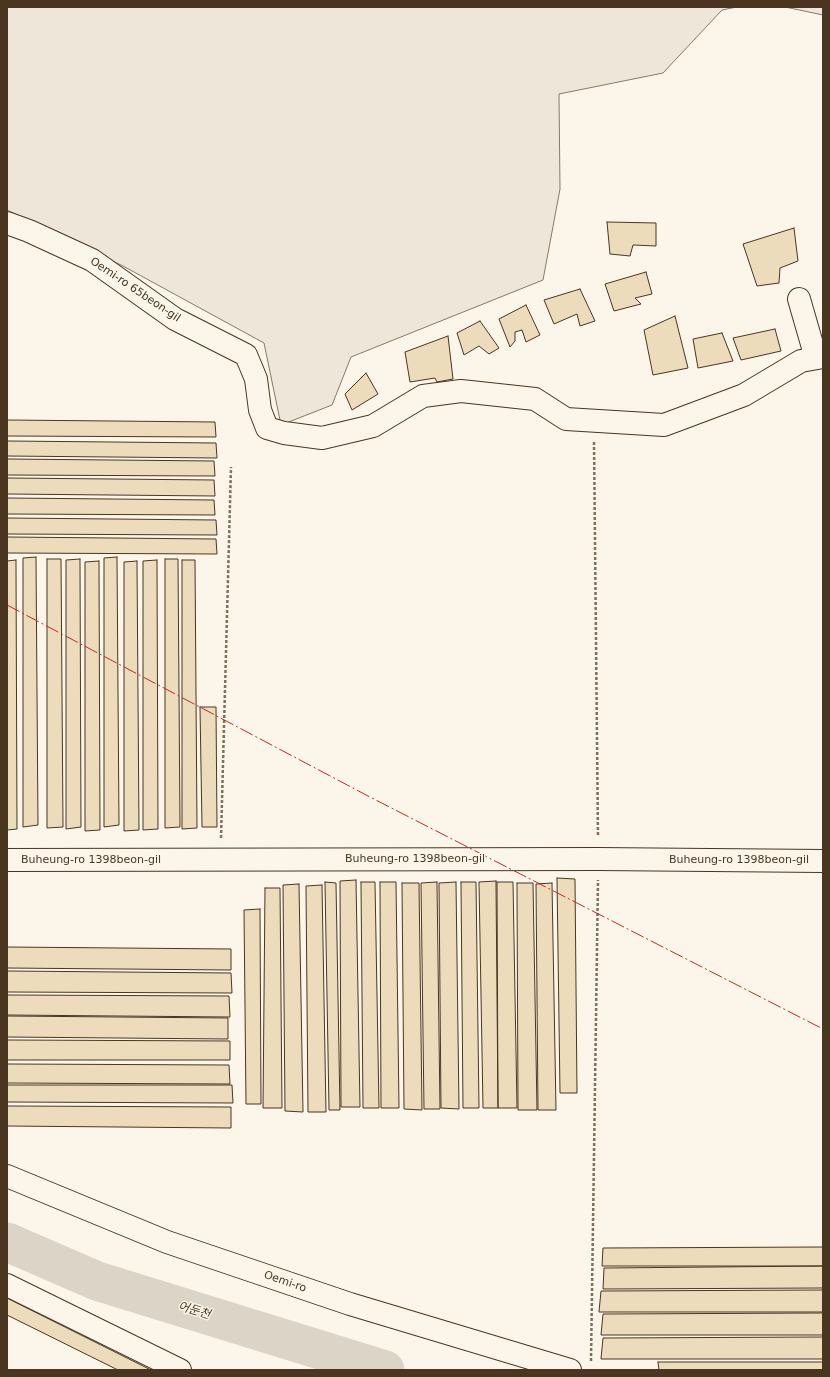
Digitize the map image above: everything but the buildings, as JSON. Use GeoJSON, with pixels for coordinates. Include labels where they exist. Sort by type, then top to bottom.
{"type":"FeatureCollection","features":[{"type":"Feature","properties":{"kind":"street","name":"Oemi-ro 65beon-gil"},"geometry":{"type":"LineString","coordinates":[[7,223],[92,260],[175,319],[246,355],[256,379],[260,410],[268,428],[284,433],[322,438],[373,426],[423,396],[461,391],[535,399],[566,419],[593,422],[664,425],[744,395],[801,361],[820,358]]}},
{"type":"Feature","properties":{"kind":"street"},"geometry":{"type":"LineString","coordinates":[[799,299],[820,358]]}},
{"type":"Feature","properties":{"kind":"street","name":"Buheung-ro 1398beon-gil"},"geometry":{"type":"LineString","coordinates":[[7,860],[598,859],[823,861]]}},
{"type":"Feature","properties":{"kind":"street","name":"Oemi-ro"},"geometry":{"type":"LineString","coordinates":[[7,1176],[168,1242],[350,1304],[570,1370]]}},
{"type":"Feature","properties":{"kind":"street"},"geometry":{"type":"LineString","coordinates":[[7,1285],[180,1370]]}},
{"type":"Feature","properties":{"kind":"path"},"geometry":{"type":"LineString","coordinates":[[591,1362],[598,859],[593,422]]}},
{"type":"Feature","properties":{"kind":"path"},"geometry":{"type":"LineString","coordinates":[[221,860],[231,467]]}},
{"type":"Feature","properties":{"kind":"shaded area"},"geometry":{"type":"Polygon","coordinates":[[[7,7],[737,7],[722,10],[663,73],[559,94],[560,189],[543,280],[351,357],[332,405],[281,425],[264,343],[123,266],[7,210],[7,7]]]}},
{"type":"Feature","properties":{"kind":"shaded area"},"geometry":{"type":"Polygon","coordinates":[[[785,7],[823,7],[823,15],[785,7]]]}},
{"type":"Feature","properties":{"kind":"waterway","name":"어둔천"},"geometry":{"type":"LineString","coordinates":[[7,1242],[97,1281],[385,1370]]}},
{"type":"Feature","properties":{"kind":"power"},"geometry":{"type":"LineString","coordinates":[[7,605],[368,796],[823,1029]]}}]}
